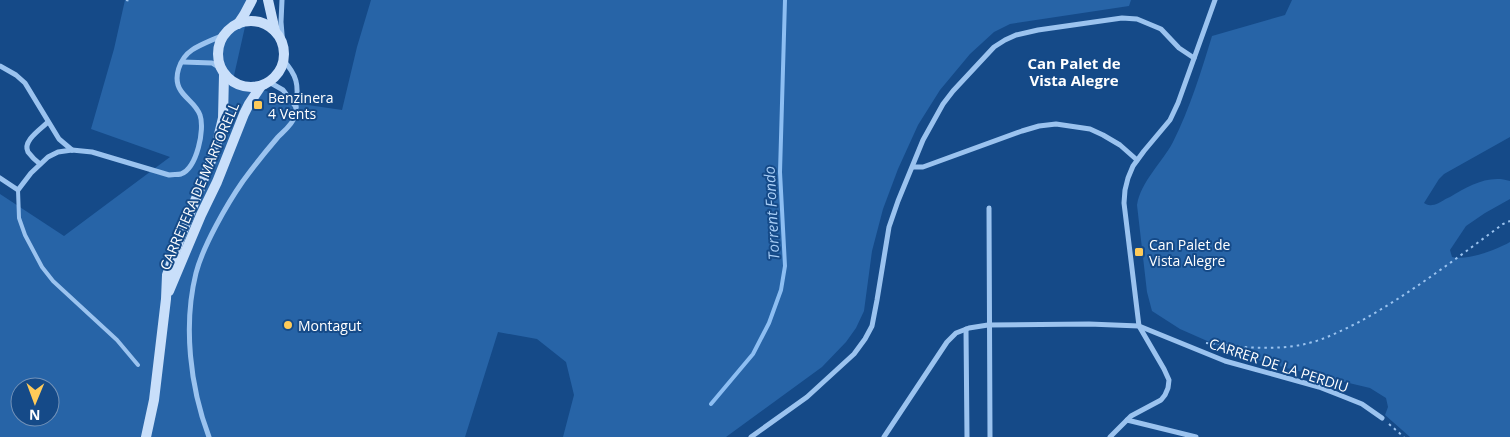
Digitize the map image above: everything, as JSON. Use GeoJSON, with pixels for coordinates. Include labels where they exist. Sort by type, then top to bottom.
{"type":"FeatureCollection","features":[{"type":"Feature","properties":{"kind":"main road"},"geometry":{"type":"LineString","coordinates":[[238,24],[252,0]]}},
{"type":"Feature","properties":{"kind":"main road"},"geometry":{"type":"LineString","coordinates":[[268,0],[275,32]]}},
{"type":"Feature","properties":{"kind":"main road"},"geometry":{"type":"LineString","coordinates":[[224,35],[229,29],[238,24],[252,21],[261,23],[268,26],[280,38],[283,46],[284,60]]}},
{"type":"Feature","properties":{"kind":"main road","name":"CARRETERA DE MARTORELL"},"geometry":{"type":"LineString","coordinates":[[146,437],[154,400],[167,275],[215,151],[220,131],[223,110],[222,71],[217,51],[219,42],[224,35]]}},
{"type":"Feature","properties":{"kind":"main road","name":"CARRETERA DE MARTORELL"},"geometry":{"type":"LineString","coordinates":[[166,299],[197,223],[217,182],[244,114],[249,104],[265,84],[280,70],[284,60]]}},
{"type":"Feature","properties":{"kind":"main road","name":"CARRETERA DE MARTORELL"},"geometry":{"type":"LineString","coordinates":[[222,71],[237,85],[253,88],[265,84]]}},
{"type":"Feature","properties":{"kind":"street"},"geometry":{"type":"LineString","coordinates":[[282,0],[283,46]]}},
{"type":"Feature","properties":{"kind":"street"},"geometry":{"type":"LineString","coordinates":[[1110,437],[1131,416],[1161,400],[1168,388],[1168,380],[1164,369],[1139,326],[1124,203],[1125,190],[1128,178],[1137,160],[1170,120],[1178,103],[1215,0]]}},
{"type":"Feature","properties":{"kind":"street"},"geometry":{"type":"LineString","coordinates":[[751,437],[807,397],[854,354],[865,339],[872,326],[878,300],[889,227],[923,140],[952,91],[994,47],[1016,35],[1038,30],[1122,18],[1137,19],[1162,29],[1179,48],[1194,58]]}},
{"type":"Feature","properties":{"kind":"street"},"geometry":{"type":"LineString","coordinates":[[0,178],[18,190],[31,173],[48,157],[58,152],[72,150],[92,152],[169,175],[181,174],[192,165],[202,135],[202,125],[200,114],[195,105],[182,94],[177,76],[188,53],[224,35]]}},
{"type":"Feature","properties":{"kind":"street"},"geometry":{"type":"LineString","coordinates":[[209,437],[203,422],[197,394],[190,348],[189,322],[196,271],[206,245],[238,188],[277,138],[294,120],[298,88],[291,69],[284,60]]}},
{"type":"Feature","properties":{"kind":"street"},"geometry":{"type":"LineString","coordinates":[[183,62],[212,63],[222,71]]}},
{"type":"Feature","properties":{"kind":"street"},"geometry":{"type":"LineString","coordinates":[[0,66],[16,75],[25,83],[59,140],[72,150]]}},
{"type":"Feature","properties":{"kind":"street"},"geometry":{"type":"LineString","coordinates":[[265,84],[283,90],[296,108]]}},
{"type":"Feature","properties":{"kind":"street"},"geometry":{"type":"LineString","coordinates":[[40,164],[29,153],[27,148],[28,142],[48,122]]}},
{"type":"Feature","properties":{"kind":"street"},"geometry":{"type":"LineString","coordinates":[[913,167],[923,167],[1022,131],[1056,124],[1090,129],[1104,135],[1120,145],[1137,160]]}},
{"type":"Feature","properties":{"kind":"street"},"geometry":{"type":"LineString","coordinates":[[989,208],[990,437]]}},
{"type":"Feature","properties":{"kind":"street"},"geometry":{"type":"LineString","coordinates":[[884,437],[947,342],[956,333],[966,329],[991,325],[1080,324],[1139,326]]}},
{"type":"Feature","properties":{"kind":"street","name":"CARRER DE LA PERDIU"},"geometry":{"type":"LineString","coordinates":[[1139,326],[1225,361],[1311,385],[1342,396],[1362,404],[1382,418]]}},
{"type":"Feature","properties":{"kind":"street"},"geometry":{"type":"LineString","coordinates":[[966,329],[966,437]]}},
{"type":"Feature","properties":{"kind":"street"},"geometry":{"type":"LineString","coordinates":[[1127,420],[1196,437]]}},
{"type":"Feature","properties":{"kind":"lane"},"geometry":{"type":"LineString","coordinates":[[18,190],[19,218],[28,241],[42,267],[53,281],[116,340],[138,365]]}},
{"type":"Feature","properties":{"kind":"path"},"geometry":{"type":"LineString","coordinates":[[126,0],[130,1]]}},
{"type":"Feature","properties":{"kind":"path"},"geometry":{"type":"LineString","coordinates":[[1187,346],[1204,343],[1246,347],[1282,347],[1304,345],[1320,340],[1353,325],[1404,295],[1503,224],[1510,221]]}},
{"type":"Feature","properties":{"kind":"path"},"geometry":{"type":"LineString","coordinates":[[1382,418],[1404,437]]}},
{"type":"Feature","properties":{"kind":"shaded area"},"geometry":{"type":"Polygon","coordinates":[[[125,0],[251,0],[233,80],[308,105],[342,110],[357,47],[371,0],[1131,0],[1129,6],[1010,24],[994,32],[970,54],[940,90],[918,125],[898,169],[883,209],[872,251],[864,311],[856,328],[846,342],[822,367],[726,437],[563,437],[574,395],[566,362],[537,339],[498,332],[465,437],[0,437],[0,194],[64,236],[170,157],[91,129],[114,49],[125,0]]]}},
{"type":"Feature","properties":{"kind":"shaded area"},"geometry":{"type":"Polygon","coordinates":[[[1292,0],[1510,0],[1510,137],[1444,174],[1424,203],[1436,204],[1479,182],[1494,179],[1510,181],[1510,199],[1466,226],[1450,250],[1452,257],[1473,256],[1510,242],[1510,437],[1410,437],[1385,415],[1388,407],[1386,398],[1370,388],[1239,355],[1180,329],[1152,311],[1147,292],[1137,205],[1139,196],[1152,172],[1173,142],[1185,116],[1212,36],[1285,15],[1292,0]]]}},
{"type":"Feature","properties":{"kind":"waterway","name":"Torrent Fondo"},"geometry":{"type":"LineString","coordinates":[[711,404],[753,354],[769,323],[781,290],[785,266],[780,172],[785,0]]}},
{"type":"Feature","properties":{"kind":"place","name":"Benzinera 4 Vents"},"geometry":{"type":"Point","coordinates":[258,105]}},
{"type":"Feature","properties":{"kind":"place","name":"Can Palet de Vista Alegre"},"geometry":{"type":"Point","coordinates":[1139,252]}},
{"type":"Feature","properties":{"kind":"place","name":"Montagut"},"geometry":{"type":"Point","coordinates":[288,325]}},
{"type":"Feature","properties":{"kind":"district","name":"Can Palet de Vista Alegre"},"geometry":{"type":"Point","coordinates":[1074,72]}}]}
